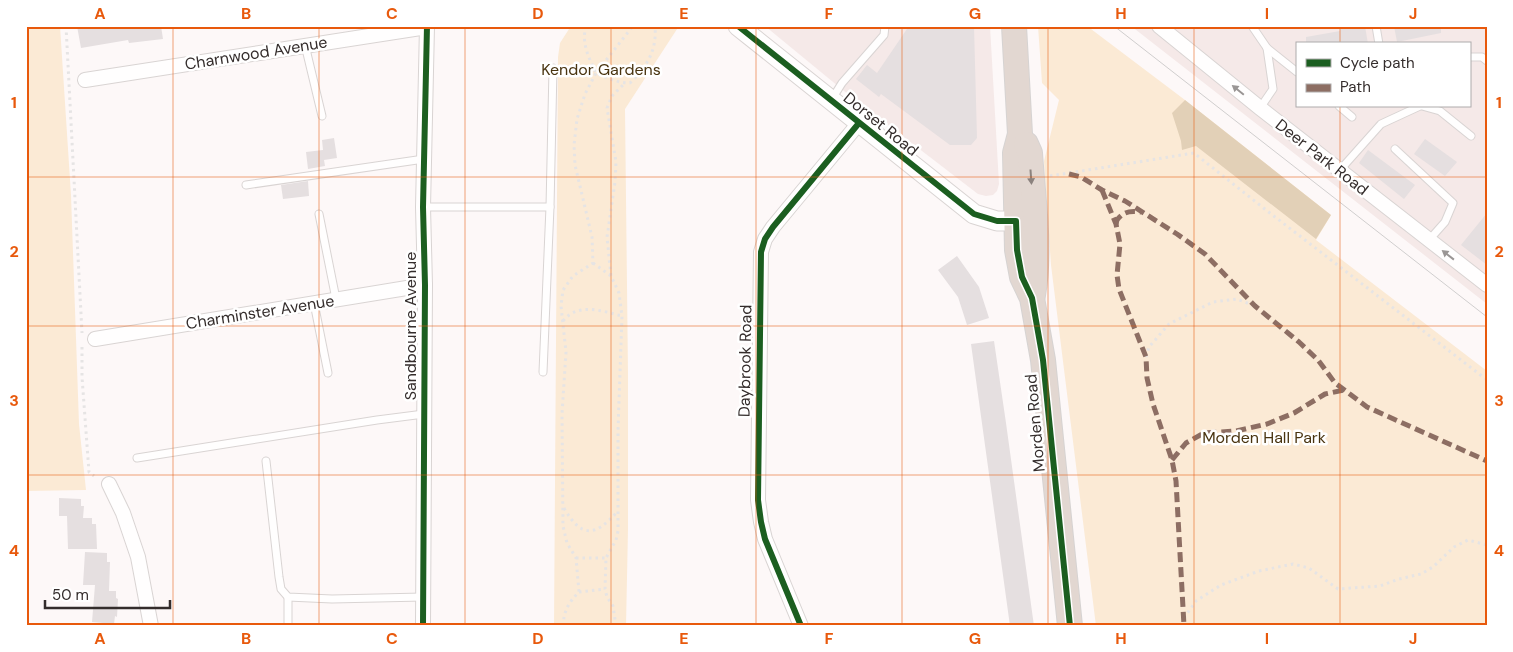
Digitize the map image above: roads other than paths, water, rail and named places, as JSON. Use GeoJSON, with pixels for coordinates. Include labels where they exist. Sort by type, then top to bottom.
{"type":"FeatureCollection","features":[{"type":"Feature","properties":{"kind":"highway","name":"Morden Road"},"geometry":{"type":"LineString","coordinates":[[1014,26],[1020,134],[1015,153],[1017,250],[1022,277],[1032,298],[1043,360],[1070,626]]}},
{"type":"Feature","properties":{"kind":"highway","name":"Morden Road"},"geometry":{"type":"LineString","coordinates":[[1020,134],[1030,153],[1036,277],[1032,298]]}},
{"type":"Feature","properties":{"kind":"main road","name":"Dorset Road"},"geometry":{"type":"LineString","coordinates":[[738,26],[974,214],[997,221],[1016,221]]}},
{"type":"Feature","properties":{"kind":"street","name":"Deer Park Road"},"geometry":{"type":"LineString","coordinates":[[1159,26],[1260,108],[1487,285]]}},
{"type":"Feature","properties":{"kind":"street","name":"Charnwood Avenue"},"geometry":{"type":"LineString","coordinates":[[85,80],[427,27]]}},
{"type":"Feature","properties":{"kind":"street","name":"Sandbourne Avenue"},"geometry":{"type":"LineString","coordinates":[[423,626],[425,285],[423,207],[427,27]]}},
{"type":"Feature","properties":{"kind":"street","name":"Daybrook Road"},"geometry":{"type":"LineString","coordinates":[[801,626],[792,600],[765,539],[758,500],[761,252],[765,239],[773,227],[859,123]]}},
{"type":"Feature","properties":{"kind":"street","name":"Charminster Avenue"},"geometry":{"type":"LineString","coordinates":[[95,338],[425,285]]}},
{"type":"Feature","properties":{"kind":"street"},"geometry":{"type":"LineString","coordinates":[[109,484],[138,557],[151,626]]}},
{"type":"Feature","properties":{"kind":"lane"},"geometry":{"type":"LineString","coordinates":[[831,101],[842,83],[884,35],[885,26]]}},
{"type":"Feature","properties":{"kind":"lane"},"geometry":{"type":"LineString","coordinates":[[1252,26],[1268,48],[1296,71]]}},
{"type":"Feature","properties":{"kind":"lane"},"geometry":{"type":"LineString","coordinates":[[1376,26],[1379,42]]}},
{"type":"Feature","properties":{"kind":"lane"},"geometry":{"type":"LineString","coordinates":[[305,45],[322,116]]}},
{"type":"Feature","properties":{"kind":"lane"},"geometry":{"type":"LineString","coordinates":[[1260,108],[1273,89],[1268,48]]}},
{"type":"Feature","properties":{"kind":"lane"},"geometry":{"type":"LineString","coordinates":[[1470,57],[1482,57],[1487,61]]}},
{"type":"Feature","properties":{"kind":"lane"},"geometry":{"type":"LineString","coordinates":[[543,372],[550,207],[553,68]]}},
{"type":"Feature","properties":{"kind":"lane"},"geometry":{"type":"LineString","coordinates":[[1341,108],[1352,117]]}},
{"type":"Feature","properties":{"kind":"lane"},"geometry":{"type":"LineString","coordinates":[[1340,170],[1381,124],[1417,108]]}},
{"type":"Feature","properties":{"kind":"lane"},"geometry":{"type":"LineString","coordinates":[[1429,108],[1440,111],[1471,136]]}},
{"type":"Feature","properties":{"kind":"lane"},"geometry":{"type":"LineString","coordinates":[[1395,149],[1453,202],[1444,222],[1429,240]]}},
{"type":"Feature","properties":{"kind":"lane"},"geometry":{"type":"LineString","coordinates":[[246,185],[424,159]]}},
{"type":"Feature","properties":{"kind":"lane"},"geometry":{"type":"LineString","coordinates":[[423,207],[550,207]]}},
{"type":"Feature","properties":{"kind":"lane"},"geometry":{"type":"LineString","coordinates":[[319,214],[336,299]]}},
{"type":"Feature","properties":{"kind":"lane"},"geometry":{"type":"LineString","coordinates":[[314,303],[328,374]]}},
{"type":"Feature","properties":{"kind":"lane"},"geometry":{"type":"LineString","coordinates":[[138,458],[424,414]]}},
{"type":"Feature","properties":{"kind":"lane"},"geometry":{"type":"LineString","coordinates":[[266,461],[279,577],[281,589],[288,597],[288,626]]}},
{"type":"Feature","properties":{"kind":"lane"},"geometry":{"type":"LineString","coordinates":[[288,597],[332,599],[423,597]]}},
{"type":"Feature","properties":{"kind":"tram line"},"geometry":{"type":"LineString","coordinates":[[1114,26],[1487,317]]}},
{"type":"Feature","properties":{"kind":"park label","name":"Kendor Gardens"},"geometry":{"type":"Point","coordinates":[601,69]}},
{"type":"Feature","properties":{"kind":"park label","name":"Morden Hall Park"},"geometry":{"type":"Point","coordinates":[1264,437]}}]}
